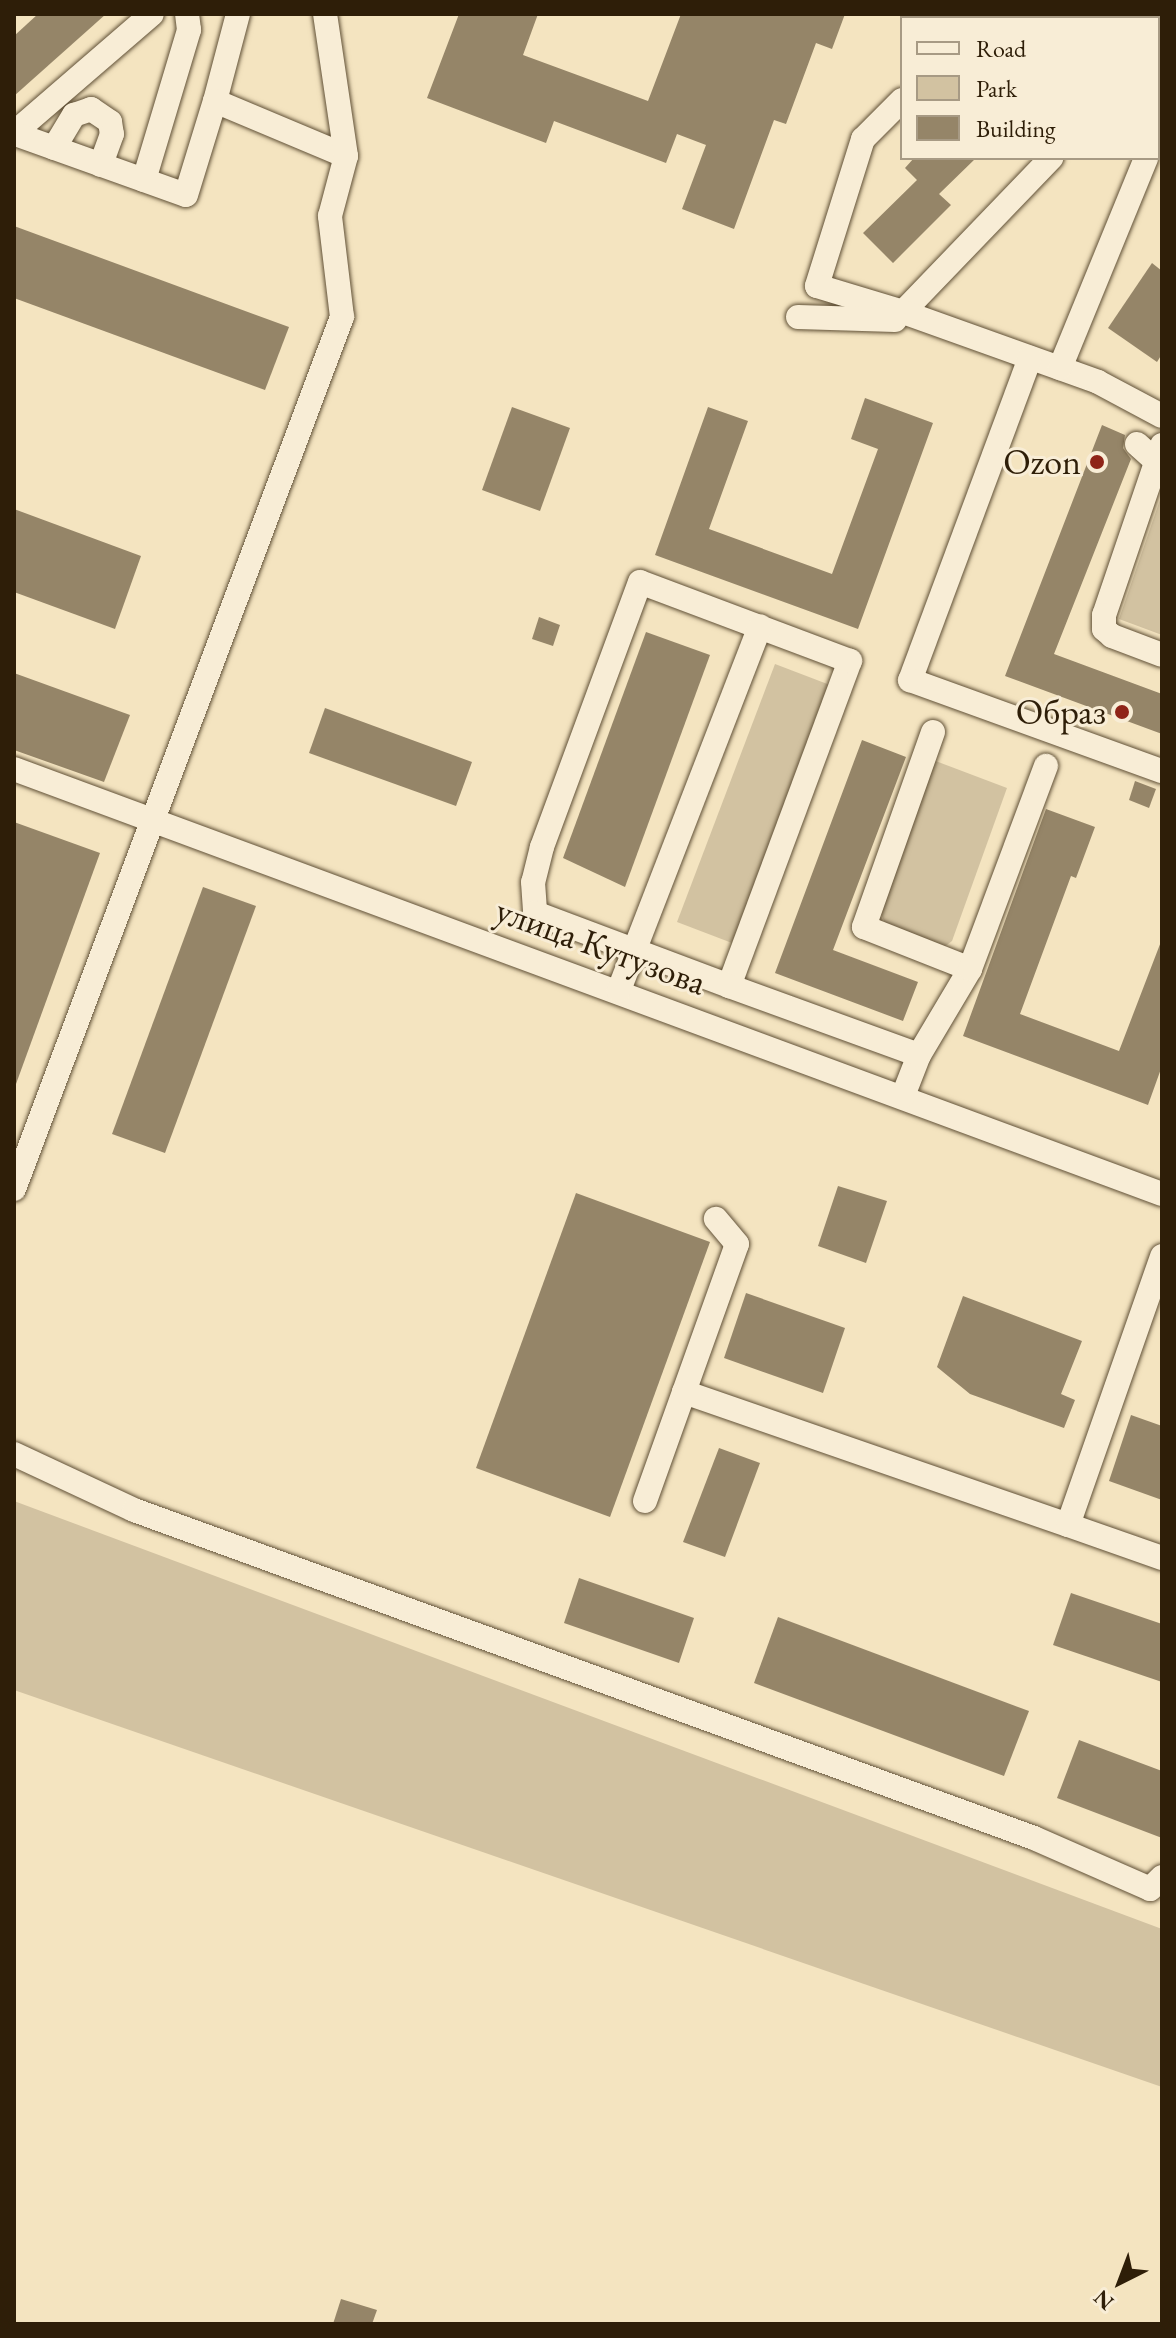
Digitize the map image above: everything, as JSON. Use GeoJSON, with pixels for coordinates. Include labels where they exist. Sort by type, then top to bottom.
{"type":"FeatureCollection","features":[{"type":"Feature","properties":{"kind":"street"},"geometry":{"type":"LineString","coordinates":[[152,14],[16,134],[186,195],[238,14]]}},
{"type":"Feature","properties":{"kind":"street"},"geometry":{"type":"LineString","coordinates":[[144,180],[189,30],[187,14]]}},
{"type":"Feature","properties":{"kind":"street"},"geometry":{"type":"LineString","coordinates":[[14,1189],[342,317],[330,216],[346,156],[325,14]]}},
{"type":"Feature","properties":{"kind":"street"},"geometry":{"type":"LineString","coordinates":[[215,101],[346,156]]}},
{"type":"Feature","properties":{"kind":"street"},"geometry":{"type":"LineString","coordinates":[[900,102],[863,139],[817,286],[903,312],[1060,368],[1162,416]]}},
{"type":"Feature","properties":{"kind":"street"},"geometry":{"type":"LineString","coordinates":[[54,148],[74,115],[91,109],[110,122],[112,134],[101,165]]}},
{"type":"Feature","properties":{"kind":"street"},"geometry":{"type":"LineString","coordinates":[[903,312],[1049,160]]}},
{"type":"Feature","properties":{"kind":"street"},"geometry":{"type":"LineString","coordinates":[[1060,368],[1145,160]]}},
{"type":"Feature","properties":{"kind":"street"},"geometry":{"type":"LineString","coordinates":[[798,317],[932,322]]}},
{"type":"Feature","properties":{"kind":"street"},"geometry":{"type":"LineString","coordinates":[[1030,358],[910,680],[1162,771]]}},
{"type":"Feature","properties":{"kind":"street"},"geometry":{"type":"LineString","coordinates":[[1137,444],[1160,454],[1104,615],[1104,629],[1162,655]]}},
{"type":"Feature","properties":{"kind":"street"},"geometry":{"type":"LineString","coordinates":[[729,986],[850,661],[640,582],[533,882],[535,913],[634,951],[729,986],[919,1055]]}},
{"type":"Feature","properties":{"kind":"street"},"geometry":{"type":"LineString","coordinates":[[619,990],[760,626]]}},
{"type":"Feature","properties":{"kind":"street"},"geometry":{"type":"LineString","coordinates":[[933,732],[864,927],[970,969]]}},
{"type":"Feature","properties":{"kind":"street"},"geometry":{"type":"LineString","coordinates":[[903,1096],[919,1055],[970,969],[1046,766]]}},
{"type":"Feature","properties":{"kind":"street","name":"улица Кутузова"},"geometry":{"type":"LineString","coordinates":[[14,769],[619,990],[1162,1194]]}},
{"type":"Feature","properties":{"kind":"street"},"geometry":{"type":"LineString","coordinates":[[645,1501],[737,1244],[716,1219]]}},
{"type":"Feature","properties":{"kind":"street"},"geometry":{"type":"LineString","coordinates":[[1068,1525],[1162,1256]]}},
{"type":"Feature","properties":{"kind":"street"},"geometry":{"type":"LineString","coordinates":[[684,1392],[1162,1558]]}},
{"type":"Feature","properties":{"kind":"street"},"geometry":{"type":"LineString","coordinates":[[14,1454],[134,1510],[1019,1833],[1150,1889],[1162,1877]]}},
{"type":"Feature","properties":{"kind":"green space"},"geometry":{"type":"Polygon","coordinates":[[[1162,494],[1162,635],[1119,619],[1162,494]]]}},
{"type":"Feature","properties":{"kind":"green space"},"geometry":{"type":"Polygon","coordinates":[[[775,664],[830,685],[732,943],[677,922],[775,664]]]}},
{"type":"Feature","properties":{"kind":"green space"},"geometry":{"type":"Polygon","coordinates":[[[933,760],[1007,788],[952,941],[943,948],[888,929],[879,910],[933,760]]]}},
{"type":"Feature","properties":{"kind":"green space"},"geometry":{"type":"Polygon","coordinates":[[[14,1501],[1162,1929],[1162,2087],[14,1690],[14,1501]]]}},
{"type":"Feature","properties":{"kind":"building"},"geometry":{"type":"Polygon","coordinates":[[[38,14],[106,14],[14,96],[14,36],[38,14]]]}},
{"type":"Feature","properties":{"kind":"building"},"geometry":{"type":"Polygon","coordinates":[[[459,14],[538,14],[523,55],[648,101],[681,14],[845,14],[832,49],[816,43],[786,124],[774,120],[734,229],[682,209],[706,145],[677,134],[666,163],[554,121],[546,143],[427,98],[459,14]]]}},
{"type":"Feature","properties":{"kind":"building"},"geometry":{"type":"Polygon","coordinates":[[[912,160],[974,160],[939,194],[951,205],[893,263],[863,233],[917,180],[905,168],[912,160]]]}},
{"type":"Feature","properties":{"kind":"building"},"geometry":{"type":"Polygon","coordinates":[[[14,226],[289,327],[265,390],[14,298],[14,226]]]}},
{"type":"Feature","properties":{"kind":"building"},"geometry":{"type":"Polygon","coordinates":[[[1152,263],[1162,271],[1162,354],[1157,362],[1108,328],[1152,263]]]}},
{"type":"Feature","properties":{"kind":"building"},"geometry":{"type":"Polygon","coordinates":[[[865,398],[933,423],[858,629],[655,555],[708,407],[748,421],[709,529],[832,574],[878,449],[851,439],[865,398]]]}},
{"type":"Feature","properties":{"kind":"building"},"geometry":{"type":"Polygon","coordinates":[[[512,407],[570,428],[540,511],[482,490],[512,407]]]}},
{"type":"Feature","properties":{"kind":"building"},"geometry":{"type":"Polygon","coordinates":[[[1102,425],[1125,435],[1123,448],[1131,459],[1054,654],[1162,694],[1162,734],[1005,676],[1102,425]]]}},
{"type":"Feature","properties":{"kind":"building"},"geometry":{"type":"Polygon","coordinates":[[[14,509],[141,556],[115,629],[14,592],[14,509]]]}},
{"type":"Feature","properties":{"kind":"building"},"geometry":{"type":"Polygon","coordinates":[[[539,617],[560,625],[553,646],[532,639],[539,617]]]}},
{"type":"Feature","properties":{"kind":"building"},"geometry":{"type":"Polygon","coordinates":[[[646,632],[710,655],[625,887],[563,858],[646,632]]]}},
{"type":"Feature","properties":{"kind":"building"},"geometry":{"type":"Polygon","coordinates":[[[14,673],[130,715],[104,782],[14,750],[14,673]]]}},
{"type":"Feature","properties":{"kind":"building"},"geometry":{"type":"Polygon","coordinates":[[[325,708],[472,762],[456,806],[309,753],[325,708]]]}},
{"type":"Feature","properties":{"kind":"building"},"geometry":{"type":"Polygon","coordinates":[[[862,740],[906,757],[833,950],[918,982],[903,1021],[775,973],[862,740]]]}},
{"type":"Feature","properties":{"kind":"building"},"geometry":{"type":"Polygon","coordinates":[[[1135,781],[1156,789],[1149,808],[1129,800],[1135,781]]]}},
{"type":"Feature","properties":{"kind":"building"},"geometry":{"type":"Polygon","coordinates":[[[1046,809],[1095,827],[1076,878],[1071,876],[1020,1014],[1119,1051],[1162,939],[1162,1066],[1148,1105],[963,1036],[1046,809]]]}},
{"type":"Feature","properties":{"kind":"building"},"geometry":{"type":"Polygon","coordinates":[[[14,822],[100,853],[16,1084],[14,1084],[14,822]]]}},
{"type":"Feature","properties":{"kind":"building"},"geometry":{"type":"Polygon","coordinates":[[[203,887],[256,906],[165,1153],[112,1134],[203,887]]]}},
{"type":"Feature","properties":{"kind":"building"},"geometry":{"type":"Polygon","coordinates":[[[838,1186],[887,1201],[866,1263],[818,1246],[838,1186]]]}},
{"type":"Feature","properties":{"kind":"building"},"geometry":{"type":"Polygon","coordinates":[[[576,1193],[710,1242],[610,1517],[476,1468],[576,1193]]]}},
{"type":"Feature","properties":{"kind":"building"},"geometry":{"type":"Polygon","coordinates":[[[746,1293],[845,1328],[823,1393],[724,1358],[746,1293]]]}},
{"type":"Feature","properties":{"kind":"building"},"geometry":{"type":"Polygon","coordinates":[[[963,1296],[1082,1341],[1061,1394],[1075,1400],[1064,1428],[970,1394],[937,1367],[963,1296]]]}},
{"type":"Feature","properties":{"kind":"building"},"geometry":{"type":"Polygon","coordinates":[[[1131,1415],[1162,1426],[1162,1500],[1109,1481],[1131,1415]]]}},
{"type":"Feature","properties":{"kind":"building"},"geometry":{"type":"Polygon","coordinates":[[[719,1448],[760,1463],[725,1557],[683,1542],[719,1448]]]}},
{"type":"Feature","properties":{"kind":"building"},"geometry":{"type":"Polygon","coordinates":[[[579,1578],[694,1618],[679,1663],[564,1623],[579,1578]]]}},
{"type":"Feature","properties":{"kind":"building"},"geometry":{"type":"Polygon","coordinates":[[[1071,1593],[1162,1624],[1162,1682],[1053,1645],[1071,1593]]]}},
{"type":"Feature","properties":{"kind":"building"},"geometry":{"type":"Polygon","coordinates":[[[778,1617],[1029,1711],[1004,1776],[754,1683],[778,1617]]]}},
{"type":"Feature","properties":{"kind":"building"},"geometry":{"type":"Polygon","coordinates":[[[1079,1740],[1162,1771],[1162,1838],[1057,1798],[1079,1740]]]}},
{"type":"Feature","properties":{"kind":"building"},"geometry":{"type":"Polygon","coordinates":[[[341,2299],[377,2310],[372,2324],[333,2324],[341,2299]]]}},
{"type":"Feature","properties":{"kind":"place","name":"Ozon"},"geometry":{"type":"Point","coordinates":[1097,462]}},
{"type":"Feature","properties":{"kind":"place","name":"Образ"},"geometry":{"type":"Point","coordinates":[1122,712]}}]}
